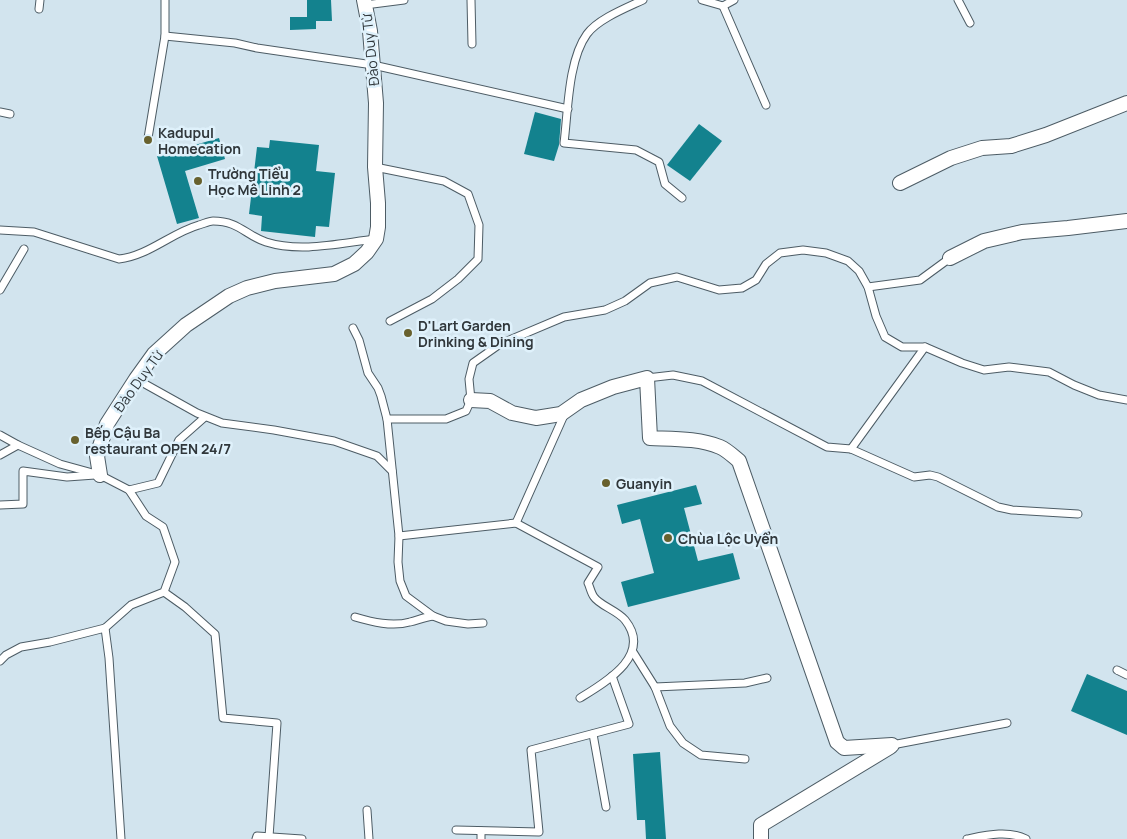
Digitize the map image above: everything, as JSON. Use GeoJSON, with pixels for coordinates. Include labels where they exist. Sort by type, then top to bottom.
{"type":"FeatureCollection","features":[{"type":"Feature","properties":{"kind":"street","name":"Đào Duy Từ"},"geometry":{"type":"LineString","coordinates":[[100,475],[97,456],[107,424],[154,354],[186,325],[229,296],[247,288],[275,281],[334,274],[354,264],[367,252],[376,239],[378,203],[375,166],[376,103],[370,31],[365,3]]}},
{"type":"Feature","properties":{"kind":"street"},"geometry":{"type":"LineString","coordinates":[[900,183],[951,158],[982,148],[1011,146],[1046,136],[1127,103]]}},
{"type":"Feature","properties":{"kind":"street"},"geometry":{"type":"LineString","coordinates":[[950,258],[984,241],[1022,232],[1127,221]]}},
{"type":"Feature","properties":{"kind":"street"},"geometry":{"type":"LineString","coordinates":[[471,400],[490,402],[512,412],[536,418],[561,414],[582,400],[613,387],[647,378],[650,438],[695,441],[713,445],[722,448],[739,461],[837,742],[844,748],[892,745]]}},
{"type":"Feature","properties":{"kind":"street"},"geometry":{"type":"LineString","coordinates":[[760,839],[761,825],[892,745]]}},
{"type":"Feature","properties":{"kind":"lane"},"geometry":{"type":"LineString","coordinates":[[39,9],[40,0]]}},
{"type":"Feature","properties":{"kind":"lane"},"geometry":{"type":"LineString","coordinates":[[148,138],[165,36],[165,0]]}},
{"type":"Feature","properties":{"kind":"lane"},"geometry":{"type":"LineString","coordinates":[[365,3],[404,0]]}},
{"type":"Feature","properties":{"kind":"lane"},"geometry":{"type":"LineString","coordinates":[[471,0],[472,44]]}},
{"type":"Feature","properties":{"kind":"lane"},"geometry":{"type":"LineString","coordinates":[[643,0],[604,19],[587,34],[574,60],[564,143],[636,150],[659,162],[665,184],[682,198]]}},
{"type":"Feature","properties":{"kind":"lane"},"geometry":{"type":"LineString","coordinates":[[702,0],[723,6],[734,0]]}},
{"type":"Feature","properties":{"kind":"lane"},"geometry":{"type":"LineString","coordinates":[[958,0],[970,23]]}},
{"type":"Feature","properties":{"kind":"lane"},"geometry":{"type":"LineString","coordinates":[[723,6],[766,105]]}},
{"type":"Feature","properties":{"kind":"lane"},"geometry":{"type":"LineString","coordinates":[[165,36],[235,43],[373,65],[568,110]]}},
{"type":"Feature","properties":{"kind":"lane"},"geometry":{"type":"LineString","coordinates":[[0,112],[10,114]]}},
{"type":"Feature","properties":{"kind":"lane"},"geometry":{"type":"LineString","coordinates":[[375,166],[444,181],[468,194],[480,225],[478,259],[458,279],[432,299],[390,321]]}},
{"type":"Feature","properties":{"kind":"lane"},"geometry":{"type":"LineString","coordinates":[[0,230],[34,232],[119,259],[132,258],[184,229],[212,221],[235,224],[265,242],[286,246],[308,247],[376,239]]}},
{"type":"Feature","properties":{"kind":"lane"},"geometry":{"type":"LineString","coordinates":[[0,290],[24,249]]}},
{"type":"Feature","properties":{"kind":"lane"},"geometry":{"type":"LineString","coordinates":[[387,419],[446,419],[466,411],[471,400],[469,379],[473,363],[500,344],[564,317],[605,310],[625,301],[650,283],[677,277],[718,290],[742,288],[756,280],[766,264],[780,253],[803,250],[826,253],[848,261],[858,271],[868,287],[876,316],[885,337],[902,347],[925,347],[984,370],[1009,367],[1049,372],[1099,395],[1127,400]]}},
{"type":"Feature","properties":{"kind":"lane"},"geometry":{"type":"LineString","coordinates":[[868,287],[920,280],[950,258]]}},
{"type":"Feature","properties":{"kind":"lane"},"geometry":{"type":"LineString","coordinates":[[352,328],[359,340],[368,373],[378,388],[387,419],[399,536],[398,562],[400,582],[406,596],[433,616],[446,621],[468,624],[483,623]]}},
{"type":"Feature","properties":{"kind":"lane"},"geometry":{"type":"LineString","coordinates":[[851,449],[925,347]]}},
{"type":"Feature","properties":{"kind":"lane"},"geometry":{"type":"LineString","coordinates":[[647,378],[673,375],[702,381],[827,447],[851,449],[914,477],[930,475],[938,477],[998,507],[1012,510],[1078,514]]}},
{"type":"Feature","properties":{"kind":"lane"},"geometry":{"type":"LineString","coordinates":[[136,379],[205,417],[222,423],[334,441],[377,456],[392,472]]}},
{"type":"Feature","properties":{"kind":"lane"},"geometry":{"type":"LineString","coordinates":[[516,523],[566,410]]}},
{"type":"Feature","properties":{"kind":"lane"},"geometry":{"type":"LineString","coordinates":[[129,490],[158,483],[180,440],[205,417]]}},
{"type":"Feature","properties":{"kind":"lane"},"geometry":{"type":"LineString","coordinates":[[0,435],[60,464],[100,475],[129,490],[146,516],[163,527],[175,562],[164,592],[130,605],[105,628],[21,648],[6,655],[0,661]]}},
{"type":"Feature","properties":{"kind":"lane"},"geometry":{"type":"LineString","coordinates":[[0,455],[18,445]]}},
{"type":"Feature","properties":{"kind":"lane"},"geometry":{"type":"LineString","coordinates":[[0,505],[23,504],[23,471],[67,477],[100,475]]}},
{"type":"Feature","properties":{"kind":"lane"},"geometry":{"type":"LineString","coordinates":[[399,536],[516,523],[598,567],[588,583],[594,598],[625,620],[634,636],[633,652],[627,662],[612,676],[580,698]]}},
{"type":"Feature","properties":{"kind":"lane"},"geometry":{"type":"LineString","coordinates":[[164,592],[215,634],[223,718],[277,723],[269,837]]}},
{"type":"Feature","properties":{"kind":"lane"},"geometry":{"type":"LineString","coordinates":[[355,617],[378,623],[408,623],[420,618],[433,616]]}},
{"type":"Feature","properties":{"kind":"lane"},"geometry":{"type":"LineString","coordinates":[[105,628],[109,658],[121,839]]}},
{"type":"Feature","properties":{"kind":"lane"},"geometry":{"type":"LineString","coordinates":[[633,652],[655,688],[670,726],[683,743],[701,755],[745,759]]}},
{"type":"Feature","properties":{"kind":"lane"},"geometry":{"type":"LineString","coordinates":[[1117,670],[1127,675]]}},
{"type":"Feature","properties":{"kind":"lane"},"geometry":{"type":"LineString","coordinates":[[456,830],[481,835],[539,832],[531,750],[629,724],[612,676]]}},
{"type":"Feature","properties":{"kind":"lane"},"geometry":{"type":"LineString","coordinates":[[655,688],[745,683],[767,678]]}},
{"type":"Feature","properties":{"kind":"lane"},"geometry":{"type":"LineString","coordinates":[[892,745],[1006,723]]}},
{"type":"Feature","properties":{"kind":"lane"},"geometry":{"type":"LineString","coordinates":[[593,734],[606,807]]}},
{"type":"Feature","properties":{"kind":"lane"},"geometry":{"type":"LineString","coordinates":[[367,810],[369,839]]}},
{"type":"Feature","properties":{"kind":"lane"},"geometry":{"type":"LineString","coordinates":[[967,839],[995,834],[1018,835],[1026,839]]}},
{"type":"Feature","properties":{"kind":"lane"},"geometry":{"type":"LineString","coordinates":[[256,839],[257,836],[302,839]]}},
{"type":"Feature","properties":{"kind":"building"},"geometry":{"type":"Polygon","coordinates":[[[307,0],[331,0],[332,21],[316,21],[316,29],[290,30],[290,17],[307,17],[307,0]]]}},
{"type":"Feature","properties":{"kind":"building"},"geometry":{"type":"Polygon","coordinates":[[[535,112],[561,119],[559,145],[554,161],[524,154],[535,112]]]}},
{"type":"Feature","properties":{"kind":"building"},"geometry":{"type":"Polygon","coordinates":[[[699,124],[722,141],[690,181],[667,165],[699,124]]]}},
{"type":"Feature","properties":{"kind":"building"},"geometry":{"type":"Polygon","coordinates":[[[219,138],[225,159],[185,171],[199,218],[177,224],[157,156],[219,138]]]}},
{"type":"Feature","properties":{"kind":"building"},"geometry":{"type":"Polygon","coordinates":[[[270,140],[319,145],[316,171],[335,173],[329,227],[316,226],[315,237],[261,231],[262,216],[249,214],[257,147],[269,148],[270,140]]]}},
{"type":"Feature","properties":{"kind":"building","name":"Chùa Lộc Uyển"},"geometry":{"type":"Polygon","coordinates":[[[696,485],[702,504],[684,508],[698,561],[733,553],[740,579],[628,607],[621,582],[654,573],[640,519],[622,524],[617,505],[696,485]]]}},
{"type":"Feature","properties":{"kind":"building"},"geometry":{"type":"Polygon","coordinates":[[[1087,674],[1127,691],[1127,735],[1071,711],[1087,674]]]}},
{"type":"Feature","properties":{"kind":"building"},"geometry":{"type":"Polygon","coordinates":[[[660,752],[666,839],[646,839],[645,820],[637,820],[633,754],[660,752]]]}},
{"type":"Feature","properties":{"kind":"place","name":"Kadupul Homecation"},"geometry":{"type":"Point","coordinates":[148,140]}},
{"type":"Feature","properties":{"kind":"place","name":"Trường Tiểu Học Mê Linh 2"},"geometry":{"type":"Point","coordinates":[198,181]}},
{"type":"Feature","properties":{"kind":"place","name":"D'Lart Garden Drinking & Dining"},"geometry":{"type":"Point","coordinates":[408,333]}},
{"type":"Feature","properties":{"kind":"place","name":"Bếp Cậu Ba restaurant OPEN 24/7"},"geometry":{"type":"Point","coordinates":[75,440]}},
{"type":"Feature","properties":{"kind":"place","name":"Guanyin"},"geometry":{"type":"Point","coordinates":[606,483]}},
{"type":"Feature","properties":{"kind":"place","name":"Chùa Lộc Uyển"},"geometry":{"type":"Point","coordinates":[668,538]}}]}
